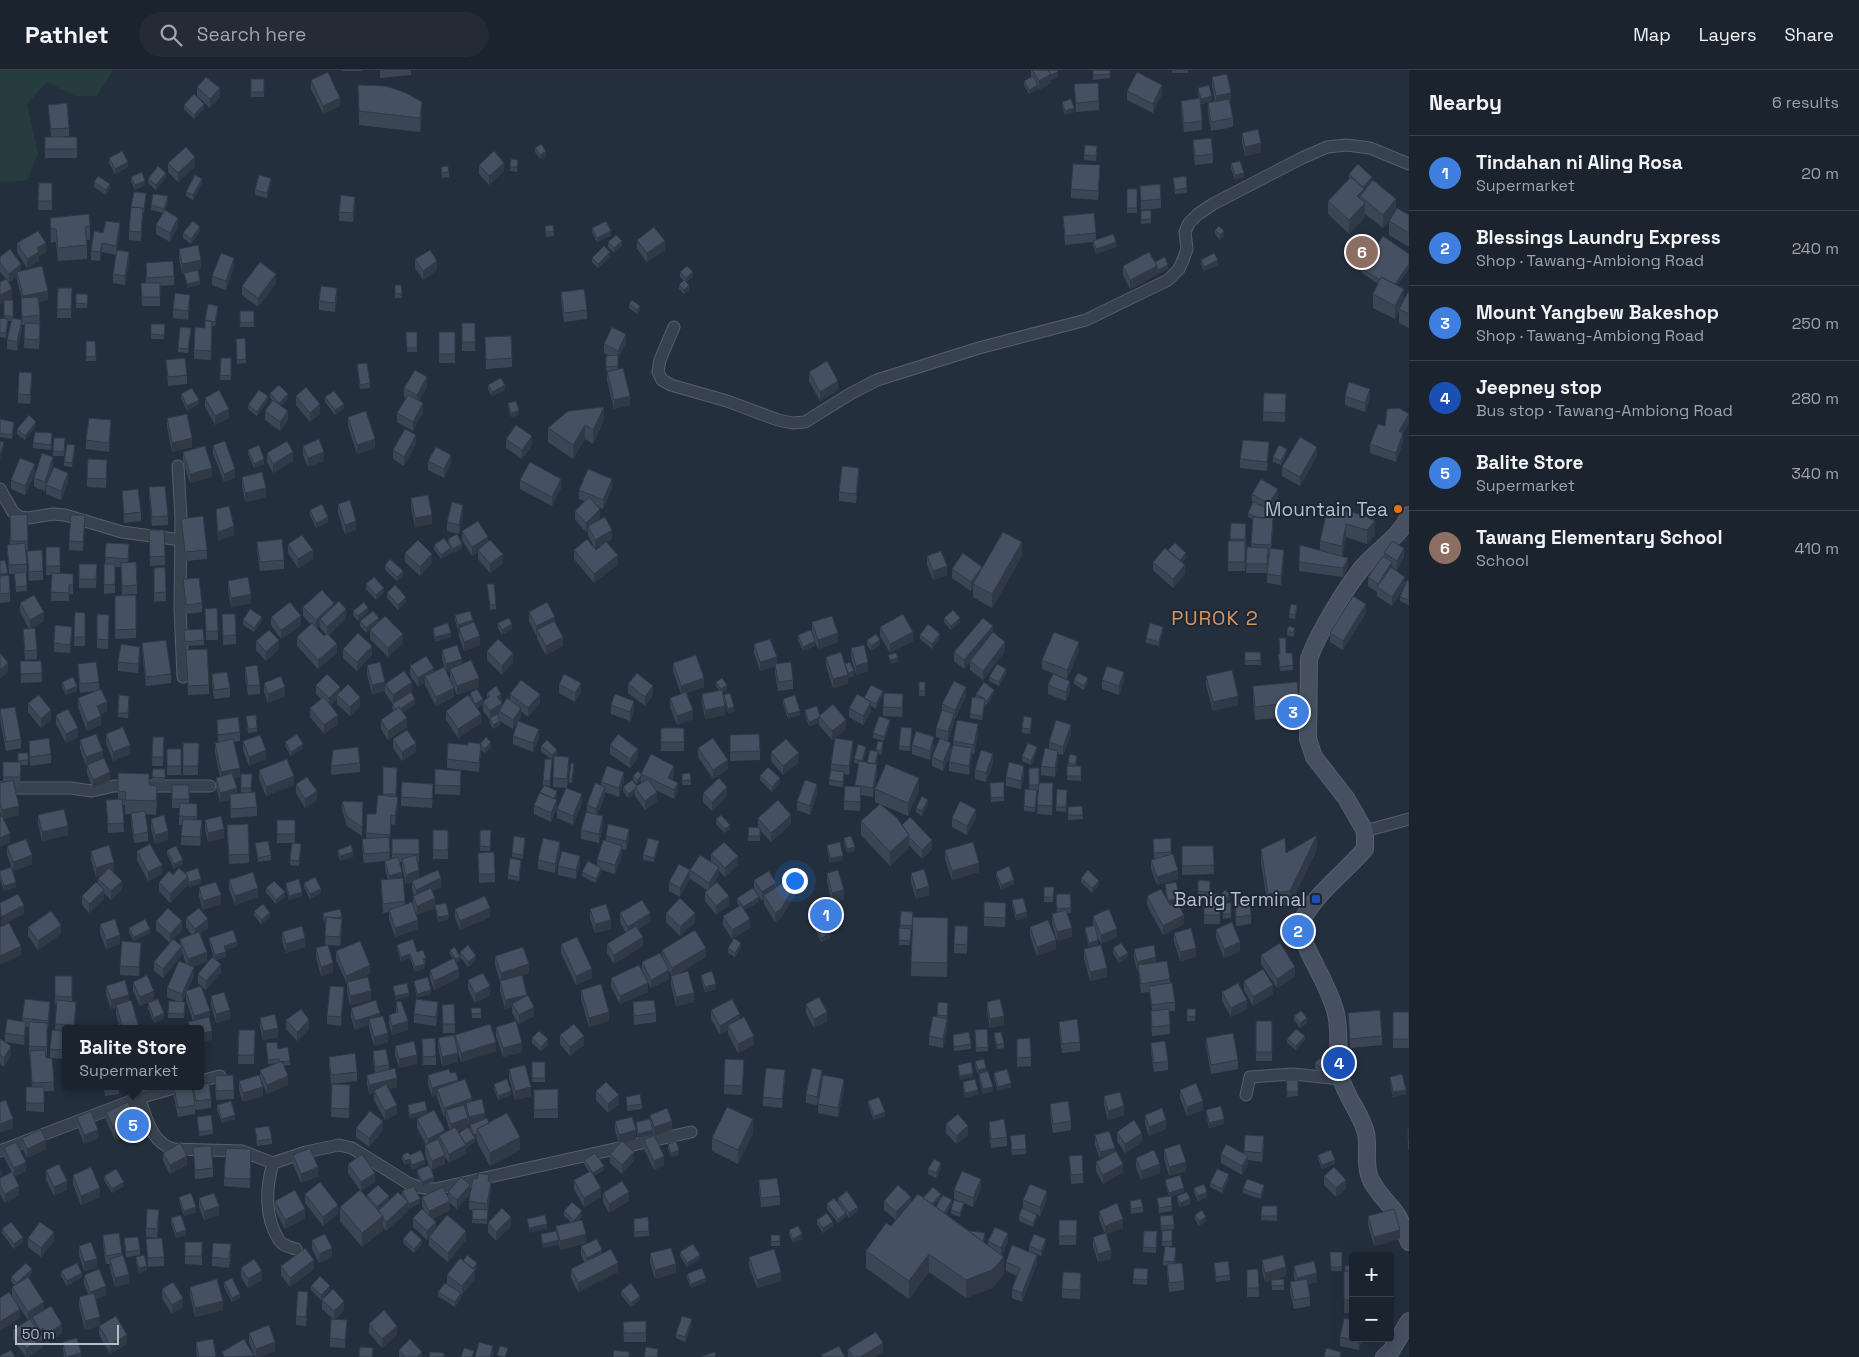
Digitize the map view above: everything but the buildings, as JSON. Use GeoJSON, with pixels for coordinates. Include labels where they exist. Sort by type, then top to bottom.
{"type":"FeatureCollection","features":[{"type":"Feature","properties":{"kind":"main road"},"geometry":{"type":"LineString","coordinates":[[1409,515],[1390,542],[1362,568],[1320,634],[1309,659],[1308,739],[1314,757],[1346,798],[1365,831],[1365,849],[1316,899],[1301,922],[1306,946],[1335,1008],[1338,1021],[1341,1079],[1366,1134],[1366,1160],[1370,1178],[1380,1196],[1403,1224],[1409,1242]]}},
{"type":"Feature","properties":{"kind":"main road"},"geometry":{"type":"LineString","coordinates":[[1384,1357],[1391,1351],[1409,1320]]}},
{"type":"Feature","properties":{"kind":"street"},"geometry":{"type":"LineString","coordinates":[[674,327],[660,360],[658,372],[662,380],[671,385],[727,401],[778,420],[792,423],[805,422],[850,394],[877,380],[979,348],[1086,320],[1168,280],[1179,269],[1186,249],[1186,232],[1189,223],[1198,214],[1213,204],[1327,147],[1347,145],[1370,148],[1409,164]]}},
{"type":"Feature","properties":{"kind":"street"},"geometry":{"type":"LineString","coordinates":[[178,466],[183,677]]}},
{"type":"Feature","properties":{"kind":"street"},"geometry":{"type":"LineString","coordinates":[[0,489],[14,512],[20,517],[28,518],[53,514],[65,515],[122,532],[181,540]]}},
{"type":"Feature","properties":{"kind":"street"},"geometry":{"type":"LineString","coordinates":[[0,788],[71,788],[92,792],[114,786],[210,786]]}},
{"type":"Feature","properties":{"kind":"street"},"geometry":{"type":"LineString","coordinates":[[1365,831],[1409,819]]}},
{"type":"Feature","properties":{"kind":"street"},"geometry":{"type":"LineString","coordinates":[[1246,1095],[1250,1077],[1293,1074],[1341,1079]]}},
{"type":"Feature","properties":{"kind":"street"},"geometry":{"type":"LineString","coordinates":[[204,1080],[220,1076]]}},
{"type":"Feature","properties":{"kind":"street"},"geometry":{"type":"LineString","coordinates":[[0,1151],[139,1098],[167,1090]]}},
{"type":"Feature","properties":{"kind":"street"},"geometry":{"type":"LineString","coordinates":[[139,1098],[155,1138],[163,1146],[173,1149],[242,1151],[273,1163],[306,1152],[338,1145],[352,1148],[417,1187],[435,1188],[691,1132]]}},
{"type":"Feature","properties":{"kind":"street"},"geometry":{"type":"LineString","coordinates":[[273,1163],[267,1190],[269,1212],[279,1241],[285,1246],[296,1249]]}},
{"type":"Feature","properties":{"kind":"green space"},"geometry":{"type":"Polygon","coordinates":[[[0,70],[113,70],[97,96],[75,96],[47,82],[27,104],[38,154],[27,180],[0,183],[0,70]]]}},
{"type":"Feature","properties":{"kind":"place","name":"Tawang Elementary School"},"geometry":{"type":"Point","coordinates":[1362,252]}},
{"type":"Feature","properties":{"kind":"place","name":"Mountain Tea"},"geometry":{"type":"Point","coordinates":[1398,509]}},
{"type":"Feature","properties":{"kind":"place","name":"Mount Yangbew Bakeshop"},"geometry":{"type":"Point","coordinates":[1293,712]}},
{"type":"Feature","properties":{"kind":"place","name":"Banig Terminal"},"geometry":{"type":"Point","coordinates":[1316,899]}},
{"type":"Feature","properties":{"kind":"place","name":"Tindahan ni Aling Rosa"},"geometry":{"type":"Point","coordinates":[826,915]}},
{"type":"Feature","properties":{"kind":"place","name":"Blessings Laundry Express"},"geometry":{"type":"Point","coordinates":[1298,931]}},
{"type":"Feature","properties":{"kind":"place","name":"Jeepney stop"},"geometry":{"type":"Point","coordinates":[1339,1063]}},
{"type":"Feature","properties":{"kind":"place","name":"Balite Store"},"geometry":{"type":"Point","coordinates":[133,1125]}},
{"type":"Feature","properties":{"kind":"district","name":"PUROK 2"},"geometry":{"type":"Point","coordinates":[1215,618]}}]}
